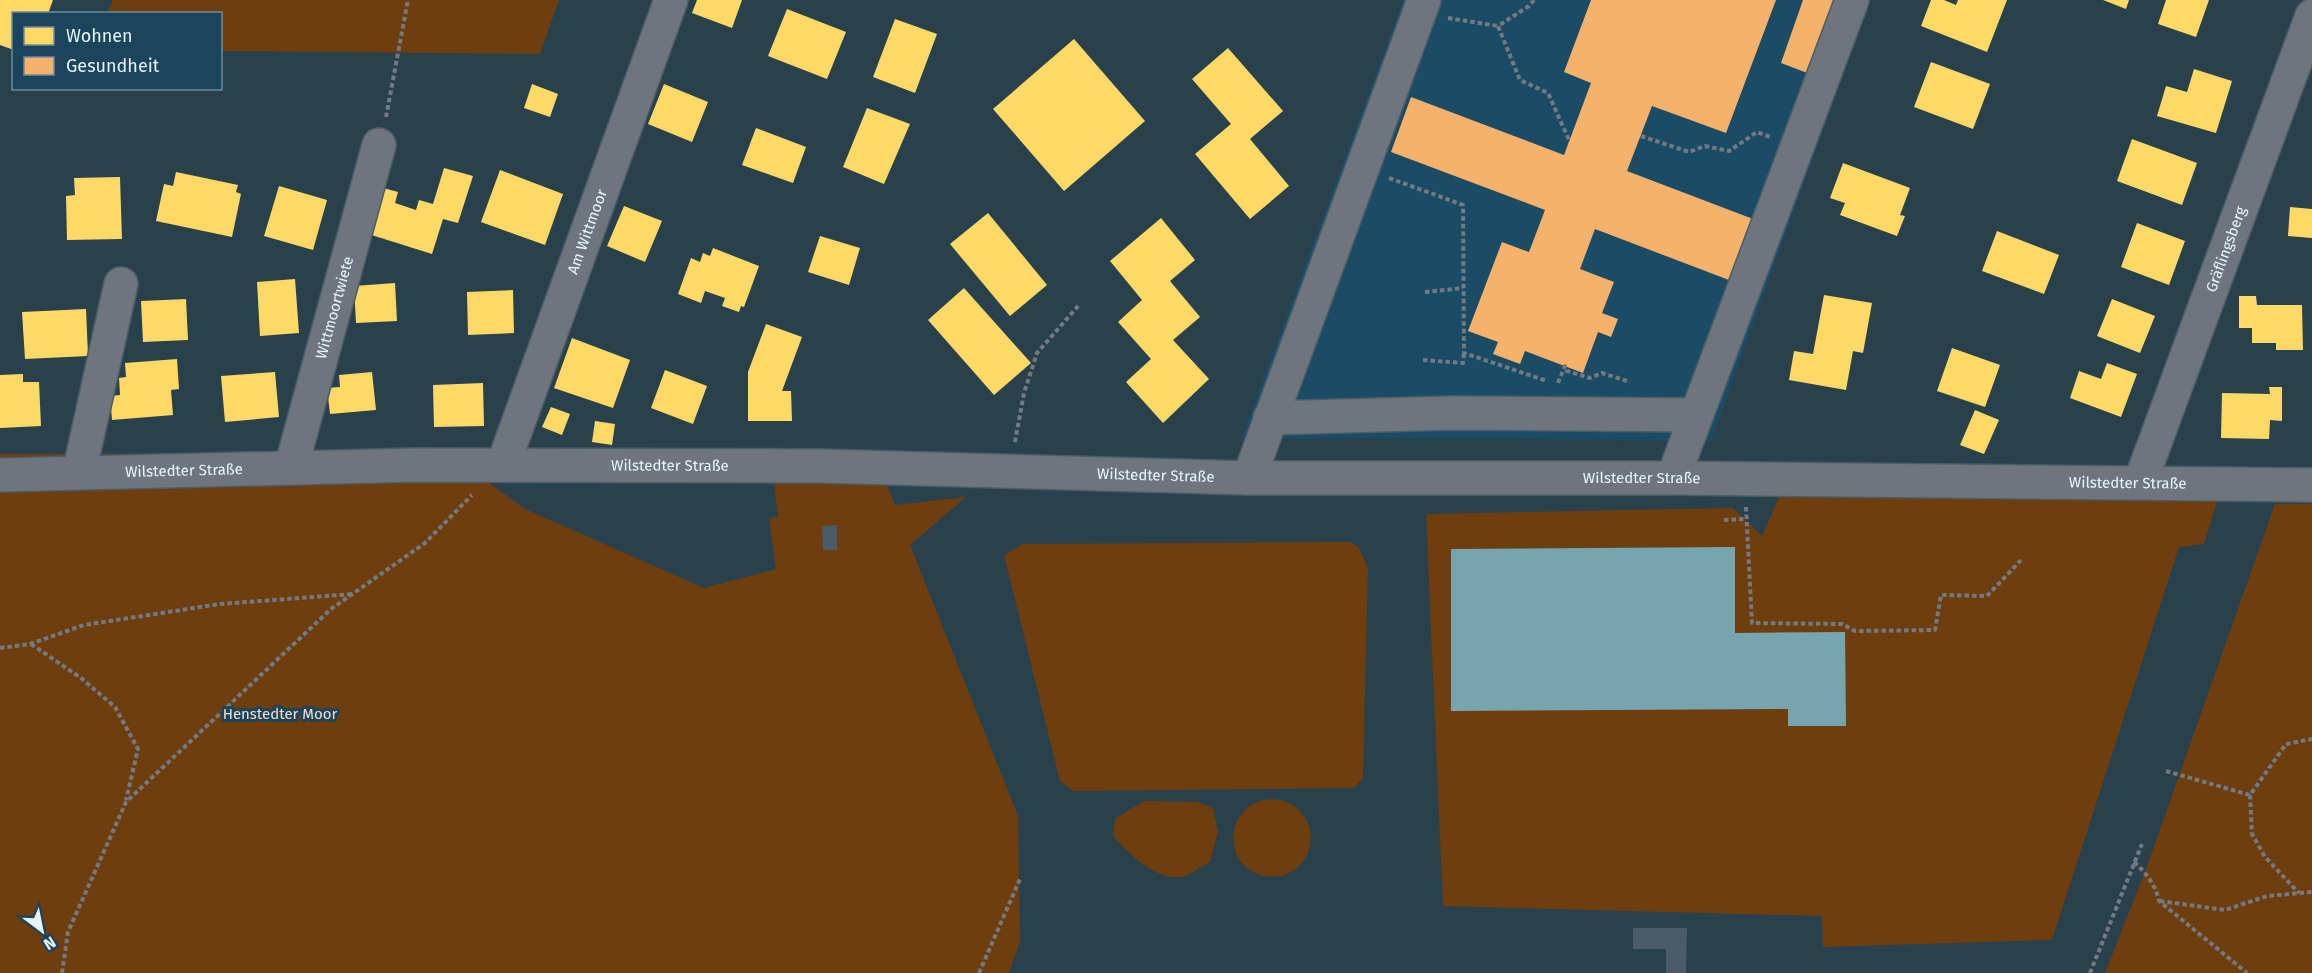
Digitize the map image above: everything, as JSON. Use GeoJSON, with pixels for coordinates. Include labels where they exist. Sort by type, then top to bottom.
{"type":"FeatureCollection","features":[{"type":"Feature","properties":{"kind":"street","name":"Am Wittmoor"},"geometry":{"type":"LineString","coordinates":[[503,465],[671,0]]}},
{"type":"Feature","properties":{"kind":"street"},"geometry":{"type":"LineString","coordinates":[[1249,478],[1424,0]]}},
{"type":"Feature","properties":{"kind":"street"},"geometry":{"type":"LineString","coordinates":[[1673,478],[1852,0]]}},
{"type":"Feature","properties":{"kind":"street","name":"Gräflingsberg"},"geometry":{"type":"LineString","coordinates":[[2140,483],[2312,16]]}},
{"type":"Feature","properties":{"kind":"street","name":"Wittmoortwiete"},"geometry":{"type":"LineString","coordinates":[[291,468],[379,145]]}},
{"type":"Feature","properties":{"kind":"street"},"geometry":{"type":"LineString","coordinates":[[79,473],[121,284]]}},
{"type":"Feature","properties":{"kind":"street"},"geometry":{"type":"LineString","coordinates":[[1270,418],[1462,413],[1695,415]]}},
{"type":"Feature","properties":{"kind":"street","name":"Wilstedter Straße"},"geometry":{"type":"LineString","coordinates":[[0,475],[503,465],[820,466],[1249,478],[1673,478],[2312,485]]}},
{"type":"Feature","properties":{"kind":"path"},"geometry":{"type":"LineString","coordinates":[[379,145],[393,88],[408,0]]}},
{"type":"Feature","properties":{"kind":"path"},"geometry":{"type":"LineString","coordinates":[[1408,44],[1447,17],[1498,26],[1529,6],[1534,0]]}},
{"type":"Feature","properties":{"kind":"path"},"geometry":{"type":"LineString","coordinates":[[1498,26],[1520,80],[1548,93],[1569,140]]}},
{"type":"Feature","properties":{"kind":"path"},"geometry":{"type":"LineString","coordinates":[[1641,136],[1689,152],[1705,146],[1729,151],[1757,132],[1798,148]]}},
{"type":"Feature","properties":{"kind":"path"},"geometry":{"type":"LineString","coordinates":[[1363,169],[1462,205],[1463,363],[1423,360]]}},
{"type":"Feature","properties":{"kind":"path"},"geometry":{"type":"LineString","coordinates":[[1425,292],[1462,288]]}},
{"type":"Feature","properties":{"kind":"path"},"geometry":{"type":"LineString","coordinates":[[1009,471],[1024,393],[1037,353],[1079,305]]}},
{"type":"Feature","properties":{"kind":"path"},"geometry":{"type":"LineString","coordinates":[[1464,353],[1557,385],[1565,366]]}},
{"type":"Feature","properties":{"kind":"path"},"geometry":{"type":"LineString","coordinates":[[126,802],[331,609],[425,543],[503,465]]}},
{"type":"Feature","properties":{"kind":"path"},"geometry":{"type":"LineString","coordinates":[[1724,520],[1747,516],[1752,623],[1842,624],[1855,631],[1935,630],[1941,595],[1987,596],[2021,560]]}},
{"type":"Feature","properties":{"kind":"path"},"geometry":{"type":"LineString","coordinates":[[0,648],[30,644],[84,625],[220,604],[354,594]]}},
{"type":"Feature","properties":{"kind":"path"},"geometry":{"type":"LineString","coordinates":[[30,644],[81,678],[115,707],[138,749],[126,802],[68,932],[62,973]]}},
{"type":"Feature","properties":{"kind":"path"},"geometry":{"type":"LineString","coordinates":[[2299,893],[2265,857],[2252,834],[2250,795],[2286,744],[2312,739]]}},
{"type":"Feature","properties":{"kind":"path"},"geometry":{"type":"LineString","coordinates":[[2166,771],[2250,795]]}},
{"type":"Feature","properties":{"kind":"path"},"geometry":{"type":"LineString","coordinates":[[2090,973],[2142,844]]}},
{"type":"Feature","properties":{"kind":"path"},"geometry":{"type":"LineString","coordinates":[[2134,862],[2145,872],[2155,887],[2159,901],[2247,973]]}},
{"type":"Feature","properties":{"kind":"path"},"geometry":{"type":"LineString","coordinates":[[979,973],[1020,879]]}},
{"type":"Feature","properties":{"kind":"path"},"geometry":{"type":"LineString","coordinates":[[2159,901],[2225,910],[2267,896],[2312,892]]}},
{"type":"Feature","properties":{"kind":"shaded area"},"geometry":{"type":"Polygon","coordinates":[[[1403,0],[1870,0],[1711,441],[1446,438],[1241,439],[1403,0]]]}},
{"type":"Feature","properties":{"kind":"green space"},"geometry":{"type":"Polygon","coordinates":[[[113,0],[559,0],[540,54],[222,51],[222,12],[107,12],[113,0]]]}},
{"type":"Feature","properties":{"kind":"green space","name":"Henstedter Moor"},"geometry":{"type":"Polygon","coordinates":[[[447,453],[525,509],[704,588],[776,569],[769,518],[778,517],[774,483],[884,478],[895,505],[966,497],[910,545],[1018,816],[1020,942],[1009,973],[0,973],[0,454],[447,453]]]}},
{"type":"Feature","properties":{"kind":"green space"},"geometry":{"type":"Polygon","coordinates":[[[2032,489],[2217,502],[2204,544],[2179,547],[2052,940],[1823,947],[1822,916],[1443,906],[1426,514],[1733,508],[1762,536],[1780,495],[2032,489]]]}},
{"type":"Feature","properties":{"kind":"green space"},"geometry":{"type":"Polygon","coordinates":[[[2275,504],[2312,504],[2312,973],[2105,973],[2145,872],[2275,504]]]}},
{"type":"Feature","properties":{"kind":"green space"},"geometry":{"type":"Polygon","coordinates":[[[1351,542],[1359,548],[1368,568],[1363,778],[1354,788],[1074,791],[1060,781],[1004,555],[1023,544],[1351,542]]]}},
{"type":"Feature","properties":{"kind":"green space"},"geometry":{"type":"Polygon","coordinates":[[[1264,799],[1280,799],[1294,805],[1305,816],[1311,830],[1311,846],[1305,860],[1294,871],[1280,877],[1264,877],[1250,871],[1239,860],[1233,846],[1233,830],[1239,816],[1250,805],[1264,799]]]}},
{"type":"Feature","properties":{"kind":"green space"},"geometry":{"type":"Polygon","coordinates":[[[1144,801],[1197,802],[1213,808],[1218,832],[1210,862],[1188,875],[1175,877],[1154,871],[1126,850],[1113,836],[1115,819],[1144,801]]]}},
{"type":"Feature","properties":{"kind":"building: Wohnen"},"geometry":{"type":"Polygon","coordinates":[[[0,0],[53,0],[49,12],[12,12],[12,49],[0,45],[0,0]]]}},
{"type":"Feature","properties":{"kind":"building: Wohnen"},"geometry":{"type":"Polygon","coordinates":[[[697,0],[742,0],[732,28],[692,13],[697,0]]]}},
{"type":"Feature","properties":{"kind":"building: Wohnen"},"geometry":{"type":"Polygon","coordinates":[[[1931,0],[1944,0],[1956,5],[1958,0],[2007,0],[1987,52],[1921,26],[1931,0]]]}},
{"type":"Feature","properties":{"kind":"building: Wohnen"},"geometry":{"type":"Polygon","coordinates":[[[2103,0],[2129,0],[2126,9],[2103,0]]]}},
{"type":"Feature","properties":{"kind":"building: Wohnen"},"geometry":{"type":"Polygon","coordinates":[[[2166,0],[2209,0],[2196,37],[2158,24],[2166,0]]]}},
{"type":"Feature","properties":{"kind":"building: Wohnen"},"geometry":{"type":"Polygon","coordinates":[[[787,9],[846,32],[827,79],[768,56],[787,9]]]}},
{"type":"Feature","properties":{"kind":"building: Wohnen"},"geometry":{"type":"Polygon","coordinates":[[[895,19],[937,34],[915,93],[873,77],[895,19]]]}},
{"type":"Feature","properties":{"kind":"building: Wohnen"},"geometry":{"type":"Polygon","coordinates":[[[1074,39],[1145,121],[1064,191],[993,109],[1074,39]]]}},
{"type":"Feature","properties":{"kind":"building: Wohnen"},"geometry":{"type":"Polygon","coordinates":[[[1228,48],[1283,111],[1250,139],[1289,186],[1250,219],[1195,154],[1231,124],[1192,79],[1228,48]]]}},
{"type":"Feature","properties":{"kind":"building: Wohnen"},"geometry":{"type":"Polygon","coordinates":[[[1931,62],[1990,84],[1973,129],[1914,107],[1931,62]]]}},
{"type":"Feature","properties":{"kind":"building: Wohnen"},"geometry":{"type":"Polygon","coordinates":[[[2194,69],[2232,81],[2216,133],[2157,116],[2166,86],[2187,92],[2194,69]]]}},
{"type":"Feature","properties":{"kind":"building: Wohnen"},"geometry":{"type":"Polygon","coordinates":[[[532,84],[558,94],[550,117],[524,108],[532,84]]]}},
{"type":"Feature","properties":{"kind":"building: Wohnen"},"geometry":{"type":"Polygon","coordinates":[[[664,84],[708,102],[692,142],[648,124],[664,84]]]}},
{"type":"Feature","properties":{"kind":"building: Wohnen"},"geometry":{"type":"Polygon","coordinates":[[[867,108],[910,124],[884,184],[843,167],[867,108]]]}},
{"type":"Feature","properties":{"kind":"building: Wohnen"},"geometry":{"type":"Polygon","coordinates":[[[756,128],[806,147],[793,183],[742,165],[756,128]]]}},
{"type":"Feature","properties":{"kind":"building: Wohnen"},"geometry":{"type":"Polygon","coordinates":[[[2132,139],[2197,163],[2182,205],[2117,181],[2132,139]]]}},
{"type":"Feature","properties":{"kind":"building: Wohnen"},"geometry":{"type":"Polygon","coordinates":[[[1843,163],[1910,188],[1900,215],[1905,216],[1897,236],[1840,215],[1845,203],[1830,198],[1843,163]]]}},
{"type":"Feature","properties":{"kind":"building: Wohnen"},"geometry":{"type":"Polygon","coordinates":[[[444,168],[473,176],[458,223],[443,219],[432,254],[362,232],[376,186],[398,192],[395,203],[416,210],[419,200],[433,204],[444,168]]]}},
{"type":"Feature","properties":{"kind":"building: Wohnen"},"geometry":{"type":"Polygon","coordinates":[[[500,170],[563,194],[545,245],[481,222],[500,170]]]}},
{"type":"Feature","properties":{"kind":"building: Wohnen"},"geometry":{"type":"Polygon","coordinates":[[[176,172],[238,185],[236,192],[241,194],[232,237],[156,221],[164,184],[173,186],[176,172]]]}},
{"type":"Feature","properties":{"kind":"building: Wohnen"},"geometry":{"type":"Polygon","coordinates":[[[120,177],[122,239],[67,240],[66,196],[75,195],[74,178],[120,177]]]}},
{"type":"Feature","properties":{"kind":"building: Wohnen"},"geometry":{"type":"Polygon","coordinates":[[[279,186],[327,200],[313,250],[264,236],[279,186]]]}},
{"type":"Feature","properties":{"kind":"building: Wohnen"},"geometry":{"type":"Polygon","coordinates":[[[624,206],[662,221],[645,262],[607,246],[624,206]]]}},
{"type":"Feature","properties":{"kind":"building: Wohnen"},"geometry":{"type":"Polygon","coordinates":[[[2290,207],[2312,209],[2312,238],[2288,236],[2290,207]]]}},
{"type":"Feature","properties":{"kind":"building: Wohnen"},"geometry":{"type":"Polygon","coordinates":[[[988,213],[1047,285],[1010,316],[950,244],[988,213]]]}},
{"type":"Feature","properties":{"kind":"building: Wohnen"},"geometry":{"type":"Polygon","coordinates":[[[1161,218],[1195,260],[1170,281],[1200,317],[1173,340],[1209,379],[1163,423],[1126,382],[1151,359],[1118,322],[1142,300],[1110,261],[1161,218]]]}},
{"type":"Feature","properties":{"kind":"building: Wohnen"},"geometry":{"type":"Polygon","coordinates":[[[2137,223],[2185,241],[2169,285],[2121,267],[2137,223]]]}},
{"type":"Feature","properties":{"kind":"building: Wohnen"},"geometry":{"type":"Polygon","coordinates":[[[1997,231],[2059,255],[2044,294],[1982,271],[1997,231]]]}},
{"type":"Feature","properties":{"kind":"building: Wohnen"},"geometry":{"type":"Polygon","coordinates":[[[820,236],[860,248],[849,285],[808,272],[820,236]]]}},
{"type":"Feature","properties":{"kind":"building: Wohnen"},"geometry":{"type":"Polygon","coordinates":[[[713,248],[759,266],[744,307],[741,306],[739,312],[722,306],[725,298],[705,291],[701,303],[678,294],[691,258],[700,262],[703,253],[710,256],[713,248]]]}},
{"type":"Feature","properties":{"kind":"building: Wohnen"},"geometry":{"type":"Polygon","coordinates":[[[295,279],[299,333],[260,336],[257,282],[295,279]]]}},
{"type":"Feature","properties":{"kind":"building: Wohnen"},"geometry":{"type":"Polygon","coordinates":[[[395,283],[397,321],[356,323],[354,286],[395,283]]]}},
{"type":"Feature","properties":{"kind":"building: Wohnen"},"geometry":{"type":"Polygon","coordinates":[[[964,288],[1031,363],[994,395],[928,320],[964,288]]]}},
{"type":"Feature","properties":{"kind":"building: Wohnen"},"geometry":{"type":"Polygon","coordinates":[[[513,290],[514,333],[468,335],[467,292],[513,290]]]}},
{"type":"Feature","properties":{"kind":"building: Wohnen"},"geometry":{"type":"Polygon","coordinates":[[[1824,295],[1872,303],[1863,353],[1853,351],[1846,390],[1789,380],[1794,351],[1813,354],[1824,295]]]}},
{"type":"Feature","properties":{"kind":"building: Wohnen"},"geometry":{"type":"Polygon","coordinates":[[[2239,296],[2256,296],[2257,305],[2302,305],[2303,350],[2276,350],[2276,343],[2252,343],[2252,328],[2239,328],[2239,296]]]}},
{"type":"Feature","properties":{"kind":"building: Wohnen"},"geometry":{"type":"Polygon","coordinates":[[[186,299],[188,340],[143,342],[141,301],[186,299]]]}},
{"type":"Feature","properties":{"kind":"building: Wohnen"},"geometry":{"type":"Polygon","coordinates":[[[2112,299],[2155,316],[2140,353],[2097,336],[2112,299]]]}},
{"type":"Feature","properties":{"kind":"building: Wohnen"},"geometry":{"type":"Polygon","coordinates":[[[86,309],[88,356],[25,359],[22,312],[86,309]]]}},
{"type":"Feature","properties":{"kind":"building: Wohnen"},"geometry":{"type":"Polygon","coordinates":[[[766,324],[802,337],[782,391],[791,391],[792,421],[748,421],[748,372],[766,324]]]}},
{"type":"Feature","properties":{"kind":"building: Wohnen"},"geometry":{"type":"Polygon","coordinates":[[[572,338],[630,360],[613,408],[554,388],[572,338]]]}},
{"type":"Feature","properties":{"kind":"building: Wohnen"},"geometry":{"type":"Polygon","coordinates":[[[1952,348],[2000,365],[1985,407],[1937,391],[1952,348]]]}},
{"type":"Feature","properties":{"kind":"building: Wohnen"},"geometry":{"type":"Polygon","coordinates":[[[177,359],[179,389],[171,390],[173,415],[112,420],[110,396],[120,395],[119,378],[126,377],[125,363],[177,359]]]}},
{"type":"Feature","properties":{"kind":"building: Wohnen"},"geometry":{"type":"Polygon","coordinates":[[[2107,363],[2137,374],[2121,417],[2070,398],[2079,371],[2101,379],[2107,363]]]}},
{"type":"Feature","properties":{"kind":"building: Wohnen"},"geometry":{"type":"Polygon","coordinates":[[[665,370],[707,386],[693,424],[651,408],[665,370]]]}},
{"type":"Feature","properties":{"kind":"building: Wohnen"},"geometry":{"type":"Polygon","coordinates":[[[275,372],[279,417],[225,422],[221,376],[275,372]]]}},
{"type":"Feature","properties":{"kind":"building: Wohnen"},"geometry":{"type":"Polygon","coordinates":[[[372,372],[376,410],[330,414],[327,388],[340,387],[339,375],[372,372]]]}},
{"type":"Feature","properties":{"kind":"building: Wohnen"},"geometry":{"type":"Polygon","coordinates":[[[23,374],[23,382],[39,382],[41,426],[0,428],[0,375],[23,374]]]}},
{"type":"Feature","properties":{"kind":"building: Wohnen"},"geometry":{"type":"Polygon","coordinates":[[[483,383],[484,426],[434,427],[433,385],[483,383]]]}},
{"type":"Feature","properties":{"kind":"building: Wohnen"},"geometry":{"type":"Polygon","coordinates":[[[2269,387],[2282,387],[2282,421],[2270,420],[2269,439],[2221,438],[2222,393],[2270,394],[2269,387]]]}},
{"type":"Feature","properties":{"kind":"building: Wohnen"},"geometry":{"type":"Polygon","coordinates":[[[551,407],[570,414],[562,435],[542,427],[551,407]]]}},
{"type":"Feature","properties":{"kind":"building: Wohnen"},"geometry":{"type":"Polygon","coordinates":[[[1975,410],[1999,420],[1984,454],[1960,445],[1975,410]]]}},
{"type":"Feature","properties":{"kind":"building: Wohnen"},"geometry":{"type":"Polygon","coordinates":[[[595,421],[615,424],[612,445],[592,442],[595,421]]]}},
{"type":"Feature","properties":{"kind":"building: Gesundheit"},"geometry":{"type":"Polygon","coordinates":[[[1591,0],[1776,0],[1726,133],[1652,106],[1627,171],[1753,219],[1729,280],[1595,229],[1580,269],[1614,282],[1602,313],[1618,319],[1611,337],[1598,332],[1583,373],[1525,351],[1520,364],[1493,354],[1498,342],[1468,331],[1502,242],[1529,252],[1545,210],[1391,152],[1411,97],[1564,155],[1591,83],[1564,72],[1591,0]]]}},
{"type":"Feature","properties":{"kind":"building: Gesundheit"},"geometry":{"type":"Polygon","coordinates":[[[1803,0],[1837,0],[1810,74],[1781,63],[1803,0]]]}},
{"type":"Feature","properties":{"kind":"building: Öffentlich"},"geometry":{"type":"Polygon","coordinates":[[[1735,547],[1735,633],[1845,632],[1846,726],[1788,726],[1788,709],[1451,711],[1451,549],[1735,547]]]}},
{"type":"Feature","properties":{"kind":"building: Sonstige"},"geometry":{"type":"Polygon","coordinates":[[[837,525],[837,550],[823,550],[822,526],[837,525]]]}},
{"type":"Feature","properties":{"kind":"building: Sonstige"},"geometry":{"type":"Polygon","coordinates":[[[1633,928],[1687,928],[1686,973],[1666,973],[1666,949],[1633,949],[1633,928]]]}}]}
